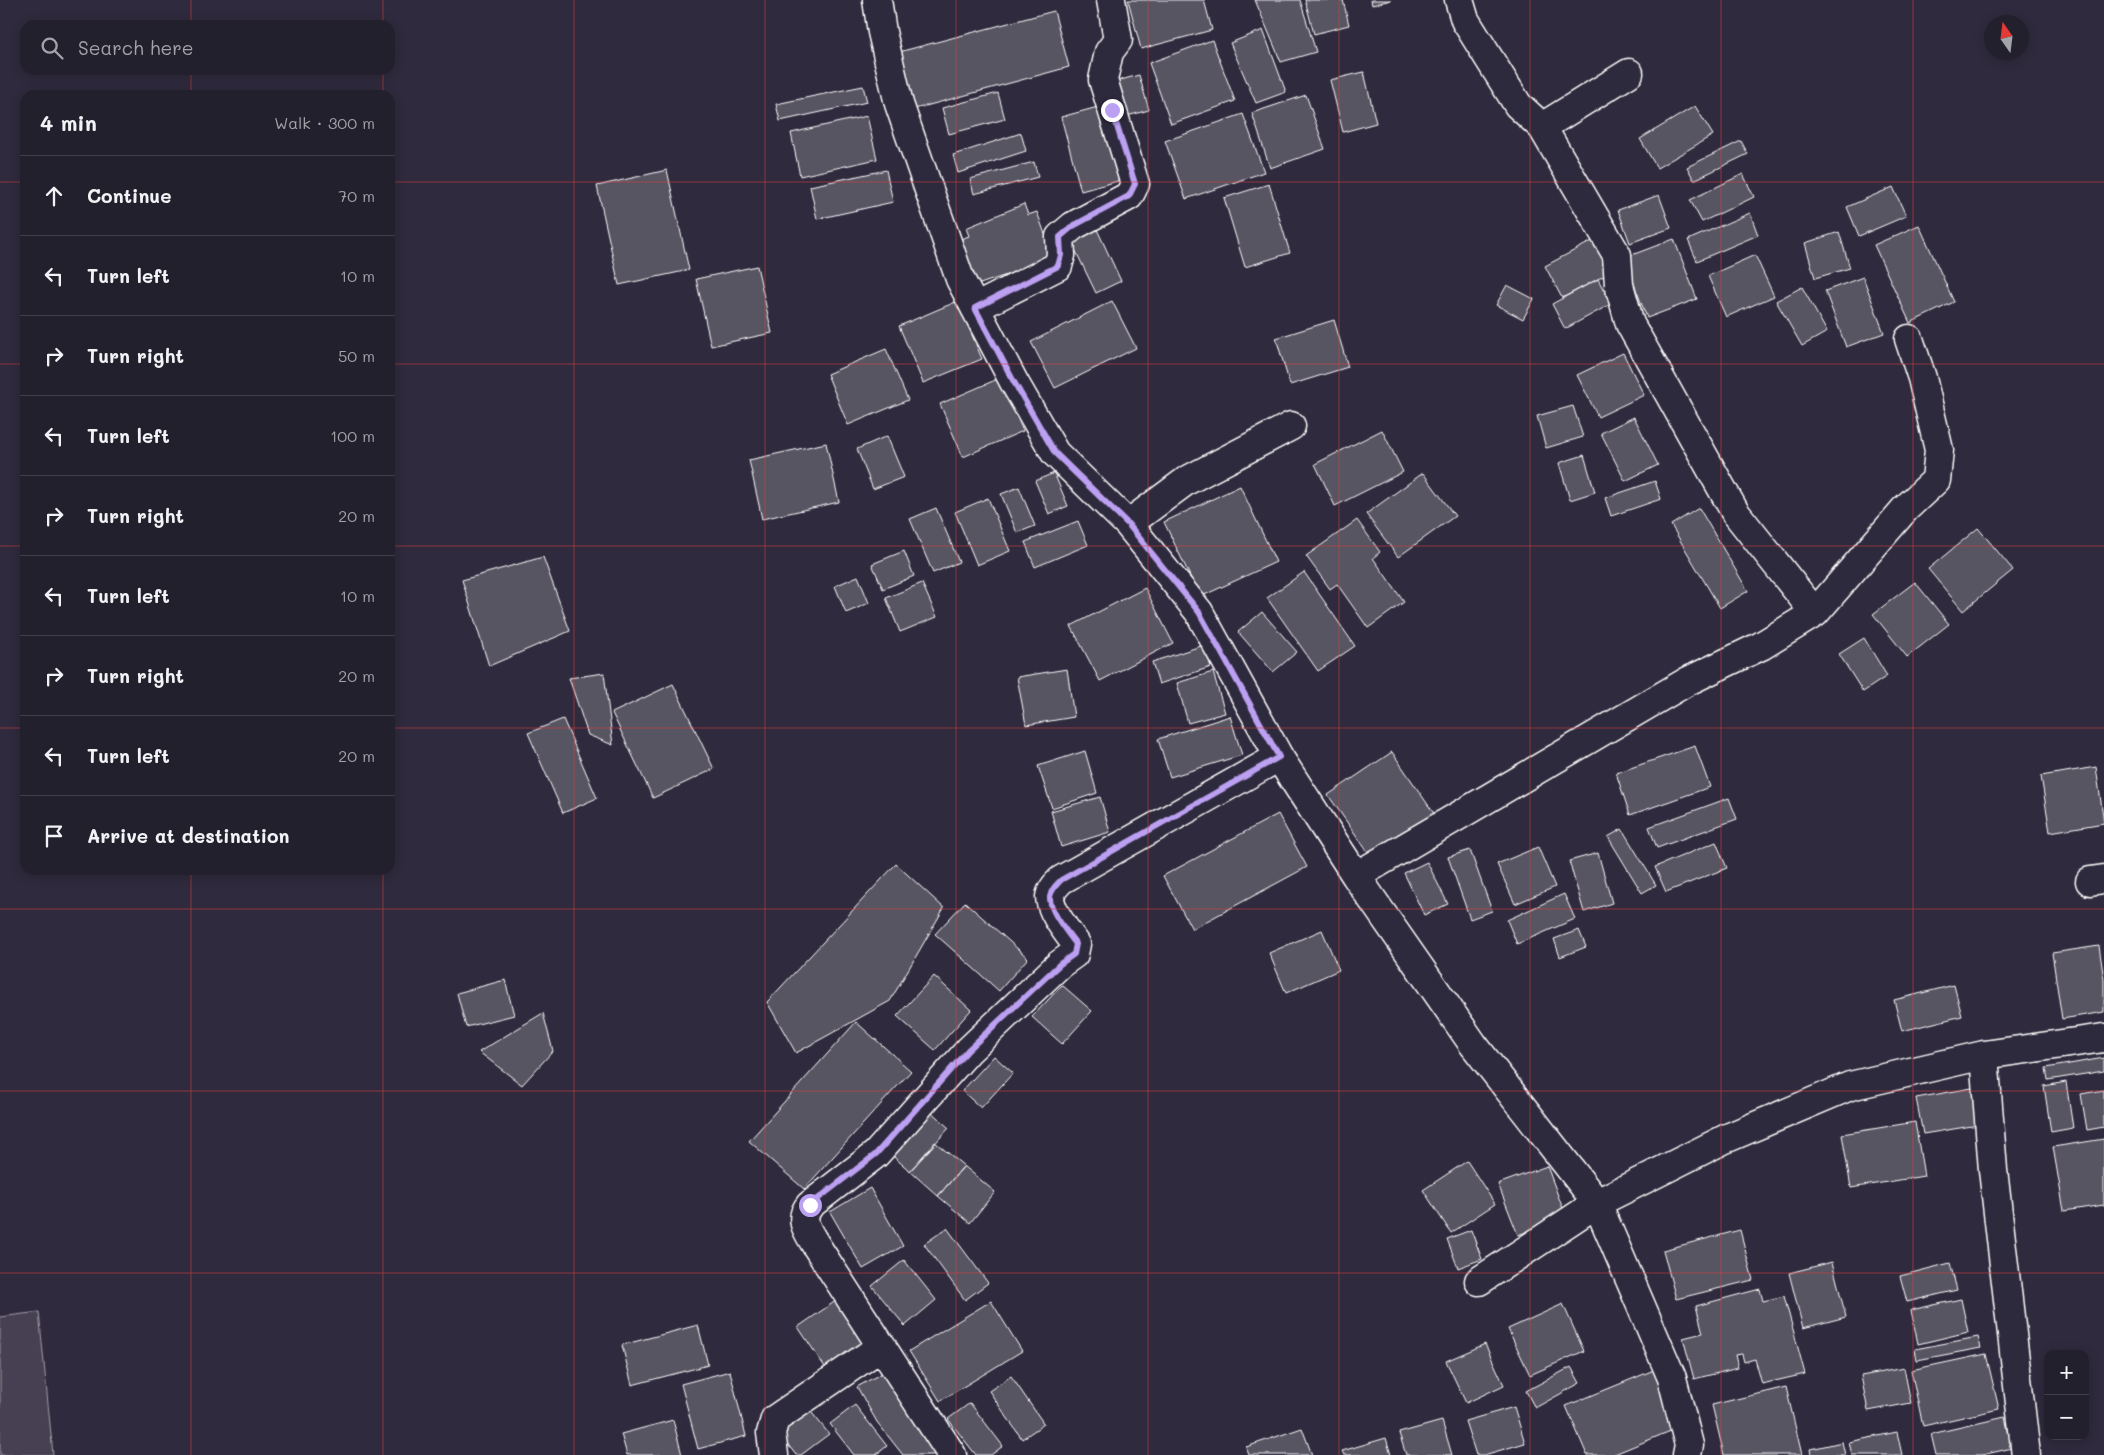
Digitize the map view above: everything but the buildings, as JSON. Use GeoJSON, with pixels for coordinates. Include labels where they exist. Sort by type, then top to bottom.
{"type":"FeatureCollection","features":[{"type":"Feature","properties":{"kind":"street"},"geometry":{"type":"LineString","coordinates":[[877,0],[882,32],[899,104],[960,279],[1014,382],[1055,453],[1128,524],[1199,612],[1279,757],[1356,876],[1473,1044],[1598,1203],[1672,1378],[1689,1445],[1687,1455]]}},
{"type":"Feature","properties":{"kind":"street"},"geometry":{"type":"LineString","coordinates":[[975,308],[1058,266],[1061,255],[1060,237],[1073,226],[1129,196],[1135,184],[1102,80],[1109,52],[1118,40],[1111,0]]}},
{"type":"Feature","properties":{"kind":"street"},"geometry":{"type":"LineString","coordinates":[[1459,0],[1465,20],[1518,105],[1542,127],[1617,255],[1619,285],[1630,324],[1730,504],[1815,613]]}},
{"type":"Feature","properties":{"kind":"street"},"geometry":{"type":"LineString","coordinates":[[1542,127],[1629,73]]}},
{"type":"Feature","properties":{"kind":"street"},"geometry":{"type":"LineString","coordinates":[[1356,876],[1688,681],[1761,646],[1815,613],[1905,509],[1936,480],[1939,450],[1922,378],[1910,339]]}},
{"type":"Feature","properties":{"kind":"street"},"geometry":{"type":"LineString","coordinates":[[1128,524],[1186,481],[1291,426]]}},
{"type":"Feature","properties":{"kind":"street"},"geometry":{"type":"LineString","coordinates":[[952,1455],[817,1247],[803,1223],[804,1211],[876,1154],[968,1050],[1060,964],[1074,954],[1076,944],[1060,924],[1050,898],[1053,888],[1061,880],[1279,757]]}},
{"type":"Feature","properties":{"kind":"street"},"geometry":{"type":"LineString","coordinates":[[1479,1281],[1598,1203],[1725,1140],[1850,1086],[1984,1055],[2104,1038]]}},
{"type":"Feature","properties":{"kind":"street"},"geometry":{"type":"LineString","coordinates":[[1984,1055],[1993,1170],[2026,1455]]}},
{"type":"Feature","properties":{"kind":"street"},"geometry":{"type":"LineString","coordinates":[[774,1455],[771,1433],[775,1419],[882,1346]]}},
{"type":"Feature","properties":{"kind":"shaded area"},"geometry":{"type":"Polygon","coordinates":[[[39,1312],[53,1455],[0,1455],[0,1317],[39,1312]]]}},
{"type":"Feature","properties":{"kind":"route"},"geometry":{"type":"LineString","coordinates":[[810,1205],[876,1154],[968,1050],[1060,964],[1074,954],[1076,944],[1060,924],[1050,898],[1053,888],[1061,880],[1279,757],[1199,612],[1128,524],[1055,453],[1014,382],[975,308],[1058,266],[1061,255],[1060,237],[1073,226],[1129,196],[1135,184],[1112,110]]}}]}
